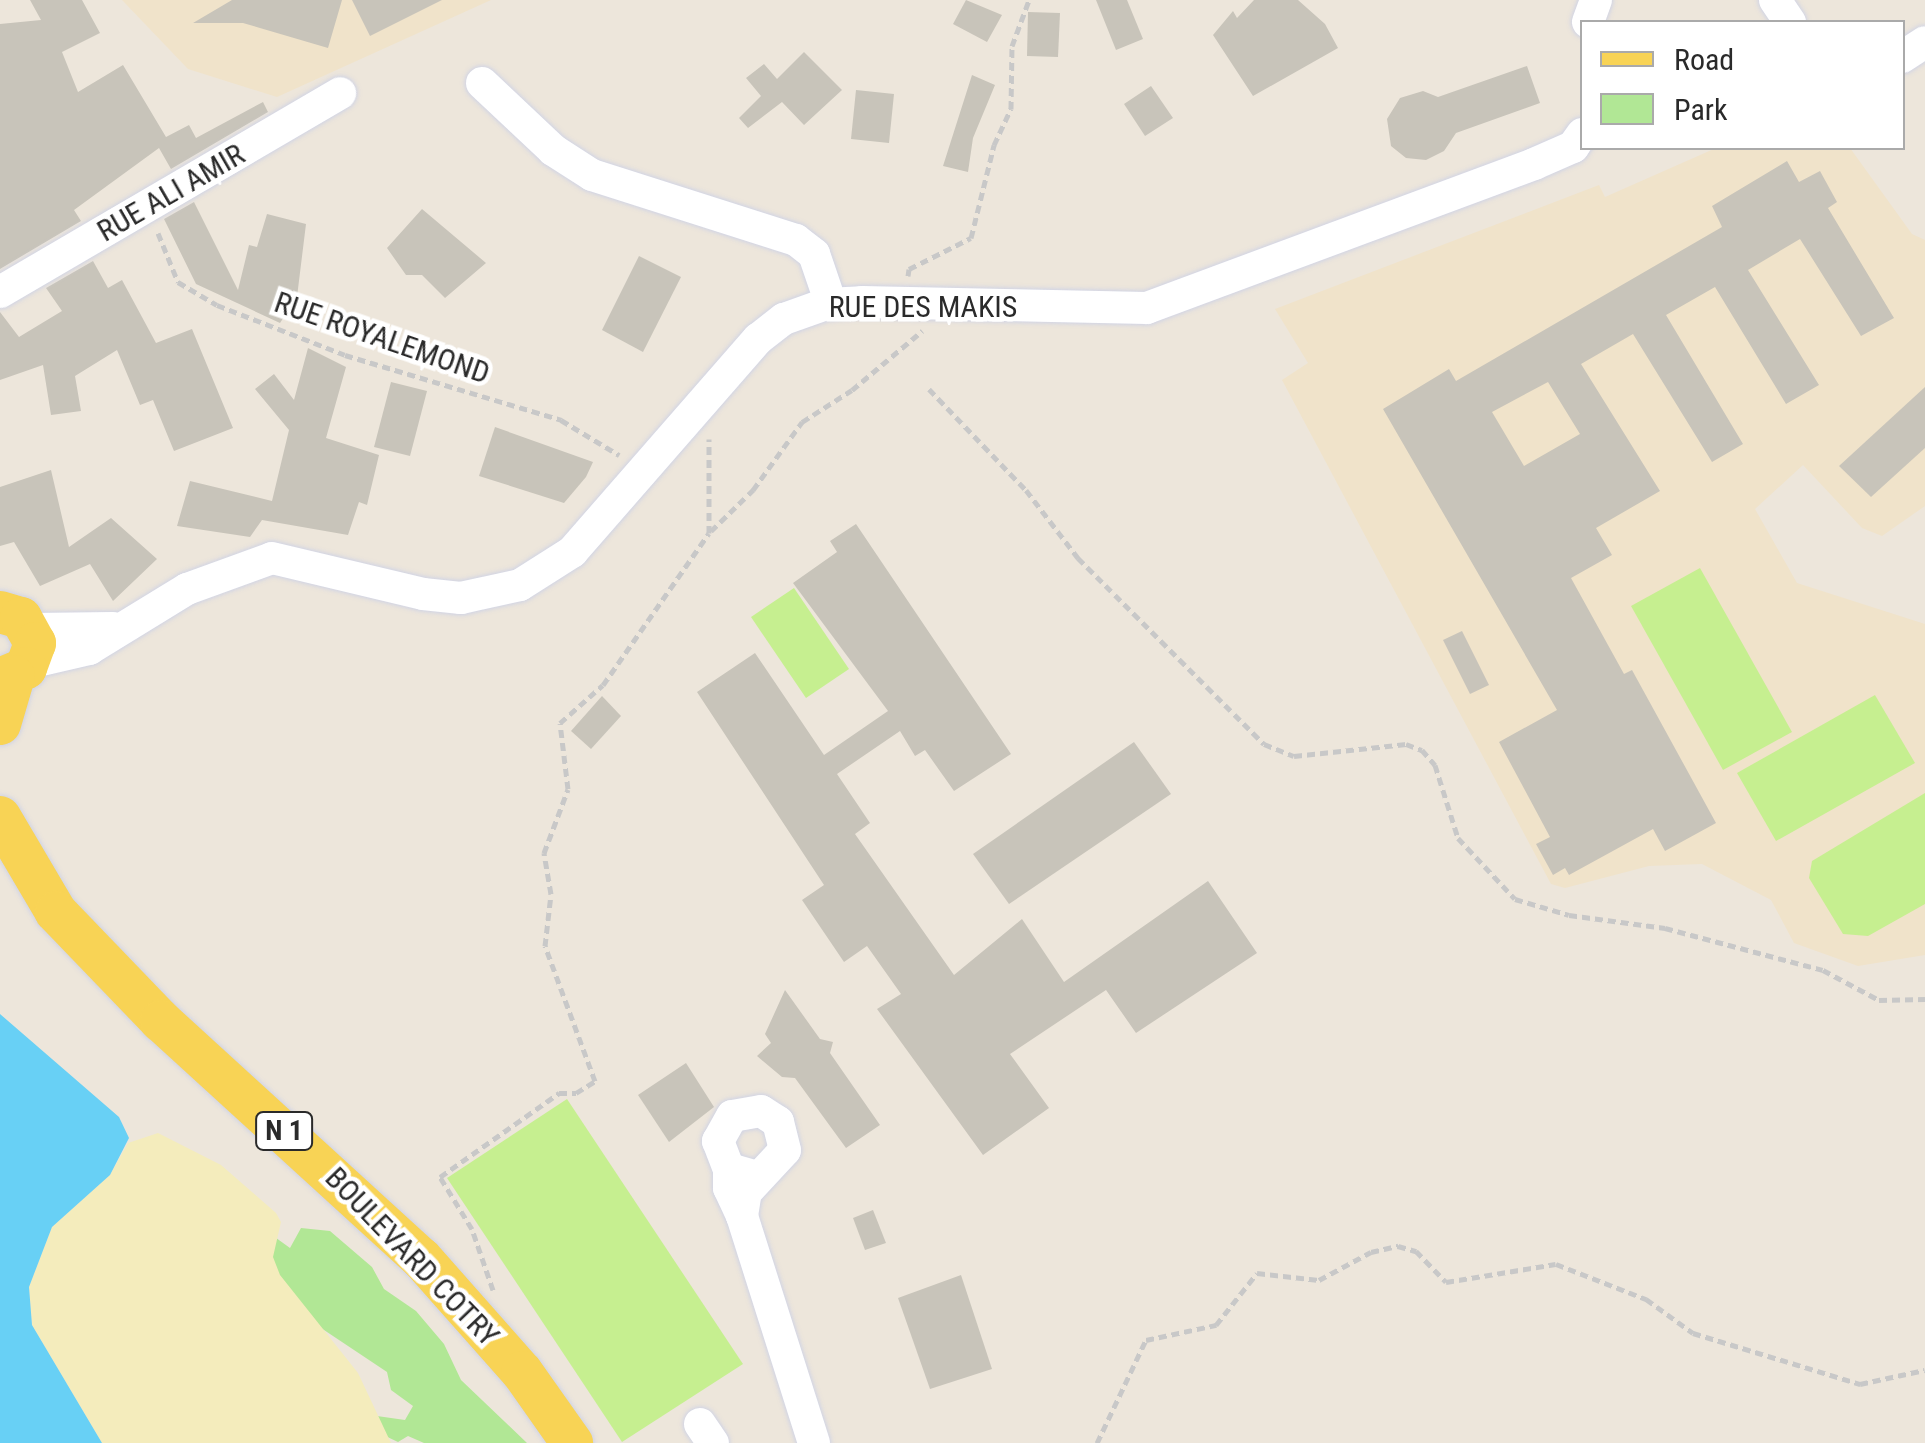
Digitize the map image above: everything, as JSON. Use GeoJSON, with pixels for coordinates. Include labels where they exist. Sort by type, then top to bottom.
{"type":"FeatureCollection","features":[{"type":"Feature","properties":{"kind":"main road"},"geometry":{"type":"LineString","coordinates":[[0,724],[15,652]]}},
{"type":"Feature","properties":{"kind":"main road","name":"BOULEVARD COTRY"},"geometry":{"type":"LineString","coordinates":[[0,817],[31,879],[127,988],[375,1213],[473,1316],[572,1443]]}},
{"type":"Feature","properties":{"kind":"street"},"geometry":{"type":"LineString","coordinates":[[482,83],[501,106],[592,175],[796,240],[814,254],[832,304]]}},
{"type":"Feature","properties":{"kind":"street","name":"RUE ALI AMIR"},"geometry":{"type":"LineString","coordinates":[[0,292],[340,93]]}},
{"type":"Feature","properties":{"kind":"street","name":"RUE DES MAKIS"},"geometry":{"type":"LineString","coordinates":[[15,652],[89,649],[187,590],[272,558],[424,594],[494,594],[548,571],[641,474],[758,340],[784,319],[832,304],[1146,308],[1534,164],[1572,147],[1580,137]]}},
{"type":"Feature","properties":{"kind":"street"},"geometry":{"type":"LineString","coordinates":[[743,1172],[728,1188],[742,1216],[814,1443]]}},
{"type":"Feature","properties":{"kind":"path"},"geometry":{"type":"LineString","coordinates":[[902,303],[909,269],[972,238],[994,146],[1011,108],[1012,46],[1029,0]]}},
{"type":"Feature","properties":{"kind":"path","name":"RUE ROYALEMOND"},"geometry":{"type":"LineString","coordinates":[[147,208],[178,282],[217,304],[344,355],[561,420],[596,438],[641,474]]}},
{"type":"Feature","properties":{"kind":"path"},"geometry":{"type":"LineString","coordinates":[[473,1316],[490,1299],[492,1270],[440,1176],[559,1093],[576,1093],[594,1081],[545,946],[551,894],[544,853],[568,789],[560,722],[604,684],[709,533],[752,490],[802,422],[852,390],[950,304]]}},
{"type":"Feature","properties":{"kind":"path"},"geometry":{"type":"LineString","coordinates":[[929,389],[1026,490],[1078,558],[1264,744],[1294,756],[1406,744],[1422,750],[1435,764],[1458,838],[1514,898],[1568,915],[1664,928],[1822,970],[1879,1000],[1925,999]]}},
{"type":"Feature","properties":{"kind":"path"},"geometry":{"type":"LineString","coordinates":[[709,439],[709,533]]}},
{"type":"Feature","properties":{"kind":"path"},"geometry":{"type":"LineString","coordinates":[[1096,1443],[1146,1340],[1216,1325],[1257,1273],[1319,1280],[1371,1252],[1398,1246],[1416,1251],[1446,1282],[1556,1264],[1646,1299],[1693,1333],[1860,1384],[1925,1370]]}},
{"type":"Feature","properties":{"kind":"shaded area"},"geometry":{"type":"Polygon","coordinates":[[[122,0],[491,0],[277,97],[188,69],[122,0]]]}},
{"type":"Feature","properties":{"kind":"shaded area"},"geometry":{"type":"Polygon","coordinates":[[[1711,150],[1851,150],[1912,234],[1925,240],[1925,506],[1882,536],[1862,528],[1803,465],[1755,509],[1797,583],[1925,624],[1925,955],[1858,966],[1794,943],[1771,900],[1702,864],[1649,866],[1565,888],[1551,884],[1282,380],[1308,363],[1275,309],[1599,185],[1605,197],[1711,150]]]}},
{"type":"Feature","properties":{"kind":"green space"},"geometry":{"type":"Polygon","coordinates":[[[1700,568],[1792,732],[1723,770],[1631,606],[1700,568]]]}},
{"type":"Feature","properties":{"kind":"green space"},"geometry":{"type":"Polygon","coordinates":[[[794,588],[849,669],[806,698],[751,617],[794,588]]]}},
{"type":"Feature","properties":{"kind":"green space"},"geometry":{"type":"Polygon","coordinates":[[[1875,695],[1915,763],[1776,841],[1737,773],[1875,695]]]}},
{"type":"Feature","properties":{"kind":"green space"},"geometry":{"type":"Polygon","coordinates":[[[1925,793],[1925,904],[1868,936],[1843,934],[1809,878],[1812,861],[1925,793]]]}},
{"type":"Feature","properties":{"kind":"green space"},"geometry":{"type":"Polygon","coordinates":[[[567,1099],[743,1364],[622,1442],[447,1178],[567,1099]]]}},
{"type":"Feature","properties":{"kind":"green space"},"geometry":{"type":"Polygon","coordinates":[[[301,1228],[330,1231],[372,1267],[384,1289],[416,1311],[444,1344],[461,1380],[527,1443],[424,1443],[408,1436],[398,1442],[381,1434],[377,1416],[405,1420],[413,1406],[391,1390],[387,1372],[297,1312],[261,1243],[272,1235],[290,1248],[301,1228]]]}},
{"type":"Feature","properties":{"kind":"sand"},"geometry":{"type":"Polygon","coordinates":[[[158,1133],[221,1165],[276,1213],[281,1222],[273,1257],[280,1275],[358,1373],[391,1443],[102,1443],[32,1325],[29,1287],[52,1227],[110,1175],[128,1143],[158,1133]]]}},
{"type":"Feature","properties":{"kind":"water"},"geometry":{"type":"Polygon","coordinates":[[[0,1014],[119,1117],[129,1138],[110,1175],[52,1227],[29,1287],[32,1325],[102,1443],[0,1443],[0,1014]]]}},
{"type":"Feature","properties":{"kind":"building"},"geometry":{"type":"Polygon","coordinates":[[[30,0],[82,0],[100,33],[62,52],[78,92],[123,65],[166,137],[189,125],[196,138],[263,102],[268,112],[171,169],[159,148],[74,210],[81,221],[0,269],[0,24],[41,20],[30,0]]]}},
{"type":"Feature","properties":{"kind":"building"},"geometry":{"type":"Polygon","coordinates":[[[232,0],[342,0],[328,48],[243,23],[193,23],[232,0]]]}},
{"type":"Feature","properties":{"kind":"building"},"geometry":{"type":"Polygon","coordinates":[[[352,0],[442,0],[370,36],[352,0]]]}},
{"type":"Feature","properties":{"kind":"building"},"geometry":{"type":"Polygon","coordinates":[[[966,0],[1002,15],[987,42],[953,24],[966,0]]]}},
{"type":"Feature","properties":{"kind":"building"},"geometry":{"type":"Polygon","coordinates":[[[1096,0],[1127,0],[1143,39],[1116,50],[1096,0]]]}},
{"type":"Feature","properties":{"kind":"building"},"geometry":{"type":"Polygon","coordinates":[[[1254,0],[1298,0],[1325,24],[1338,48],[1253,96],[1213,35],[1233,11],[1237,18],[1254,0]]]}},
{"type":"Feature","properties":{"kind":"building"},"geometry":{"type":"Polygon","coordinates":[[[1028,12],[1060,13],[1058,57],[1027,56],[1028,12]]]}},
{"type":"Feature","properties":{"kind":"building"},"geometry":{"type":"Polygon","coordinates":[[[804,52],[842,90],[804,125],[782,102],[748,128],[739,118],[761,96],[746,78],[764,64],[777,79],[804,52]]]}},
{"type":"Feature","properties":{"kind":"building"},"geometry":{"type":"Polygon","coordinates":[[[1527,66],[1540,103],[1456,133],[1444,151],[1426,160],[1406,158],[1391,146],[1387,119],[1400,98],[1423,91],[1438,97],[1527,66]]]}},
{"type":"Feature","properties":{"kind":"building"},"geometry":{"type":"Polygon","coordinates":[[[972,75],[995,85],[973,138],[968,172],[943,166],[972,75]]]}},
{"type":"Feature","properties":{"kind":"building"},"geometry":{"type":"Polygon","coordinates":[[[1151,86],[1173,118],[1145,136],[1124,104],[1151,86]]]}},
{"type":"Feature","properties":{"kind":"building"},"geometry":{"type":"Polygon","coordinates":[[[856,90],[894,94],[889,143],[851,139],[856,90]]]}},
{"type":"Feature","properties":{"kind":"building"},"geometry":{"type":"Polygon","coordinates":[[[1787,161],[1799,182],[1820,171],[1837,202],[1828,208],[1894,318],[1861,336],[1800,239],[1748,270],[1819,385],[1786,404],[1715,287],[1666,315],[1743,444],[1712,462],[1633,334],[1581,364],[1660,491],[1596,528],[1612,555],[1571,578],[1624,674],[1632,670],[1716,823],[1665,851],[1653,829],[1569,875],[1565,868],[1553,875],[1536,844],[1550,837],[1499,742],[1557,710],[1383,409],[1449,369],[1456,381],[1722,227],[1712,206],[1787,161]],[[1548,382],[1492,412],[1524,466],[1580,434],[1548,382]]]}},
{"type":"Feature","properties":{"kind":"building"},"geometry":{"type":"Polygon","coordinates":[[[194,202],[238,290],[249,245],[257,247],[267,214],[306,224],[297,297],[280,323],[196,284],[164,219],[194,202]]]}},
{"type":"Feature","properties":{"kind":"building"},"geometry":{"type":"Polygon","coordinates":[[[422,209],[486,263],[445,298],[422,275],[406,275],[387,248],[422,209]]]}},
{"type":"Feature","properties":{"kind":"building"},"geometry":{"type":"Polygon","coordinates":[[[639,256],[681,277],[643,352],[602,330],[639,256]]]}},
{"type":"Feature","properties":{"kind":"building"},"geometry":{"type":"Polygon","coordinates":[[[93,261],[108,288],[122,280],[156,343],[192,329],[233,428],[174,451],[153,400],[140,405],[117,350],[75,376],[81,411],[51,415],[43,365],[0,380],[0,312],[19,337],[62,311],[46,288],[93,261]]]}},
{"type":"Feature","properties":{"kind":"building"},"geometry":{"type":"Polygon","coordinates":[[[308,348],[346,367],[326,438],[379,455],[367,505],[359,502],[348,535],[262,520],[250,537],[177,526],[190,481],[272,501],[289,430],[255,389],[274,374],[294,400],[308,348]]]}},
{"type":"Feature","properties":{"kind":"building"},"geometry":{"type":"Polygon","coordinates":[[[391,382],[427,391],[410,456],[374,447],[391,382]]]}},
{"type":"Feature","properties":{"kind":"building"},"geometry":{"type":"Polygon","coordinates":[[[1925,387],[1925,448],[1871,497],[1839,466],[1925,387]]]}},
{"type":"Feature","properties":{"kind":"building"},"geometry":{"type":"Polygon","coordinates":[[[495,427],[593,462],[564,503],[479,476],[495,427]]]}},
{"type":"Feature","properties":{"kind":"building"},"geometry":{"type":"Polygon","coordinates":[[[51,470],[69,547],[111,518],[157,559],[113,601],[90,564],[40,586],[14,542],[0,546],[0,487],[51,470]]]}},
{"type":"Feature","properties":{"kind":"building"},"geometry":{"type":"Polygon","coordinates":[[[856,524],[1011,754],[954,791],[925,750],[915,756],[900,731],[837,774],[870,823],[855,834],[954,975],[1022,919],[1064,982],[1208,881],[1257,953],[1136,1033],[1106,990],[1010,1054],[1049,1108],[983,1155],[877,1009],[901,994],[867,946],[844,962],[802,900],[824,885],[697,692],[755,653],[824,755],[888,711],[793,583],[837,552],[830,541],[856,524]]]}},
{"type":"Feature","properties":{"kind":"building"},"geometry":{"type":"Polygon","coordinates":[[[1462,631],[1489,685],[1470,694],[1443,640],[1462,631]]]}},
{"type":"Feature","properties":{"kind":"building"},"geometry":{"type":"Polygon","coordinates":[[[602,696],[621,716],[591,749],[571,731],[602,696]]]}},
{"type":"Feature","properties":{"kind":"building"},"geometry":{"type":"Polygon","coordinates":[[[1134,742],[1171,794],[1009,904],[973,854],[1134,742]]]}},
{"type":"Feature","properties":{"kind":"building"},"geometry":{"type":"Polygon","coordinates":[[[785,990],[820,1039],[833,1042],[830,1053],[880,1125],[846,1148],[795,1078],[782,1077],[757,1056],[771,1043],[765,1034],[785,990]]]}},
{"type":"Feature","properties":{"kind":"building"},"geometry":{"type":"Polygon","coordinates":[[[686,1063],[714,1107],[669,1142],[638,1095],[686,1063]]]}},
{"type":"Feature","properties":{"kind":"building"},"geometry":{"type":"Polygon","coordinates":[[[873,1210],[886,1243],[865,1250],[853,1218],[873,1210]]]}},
{"type":"Feature","properties":{"kind":"building"},"geometry":{"type":"Polygon","coordinates":[[[961,1275],[992,1369],[930,1389],[898,1298],[961,1275]]]}}]}
